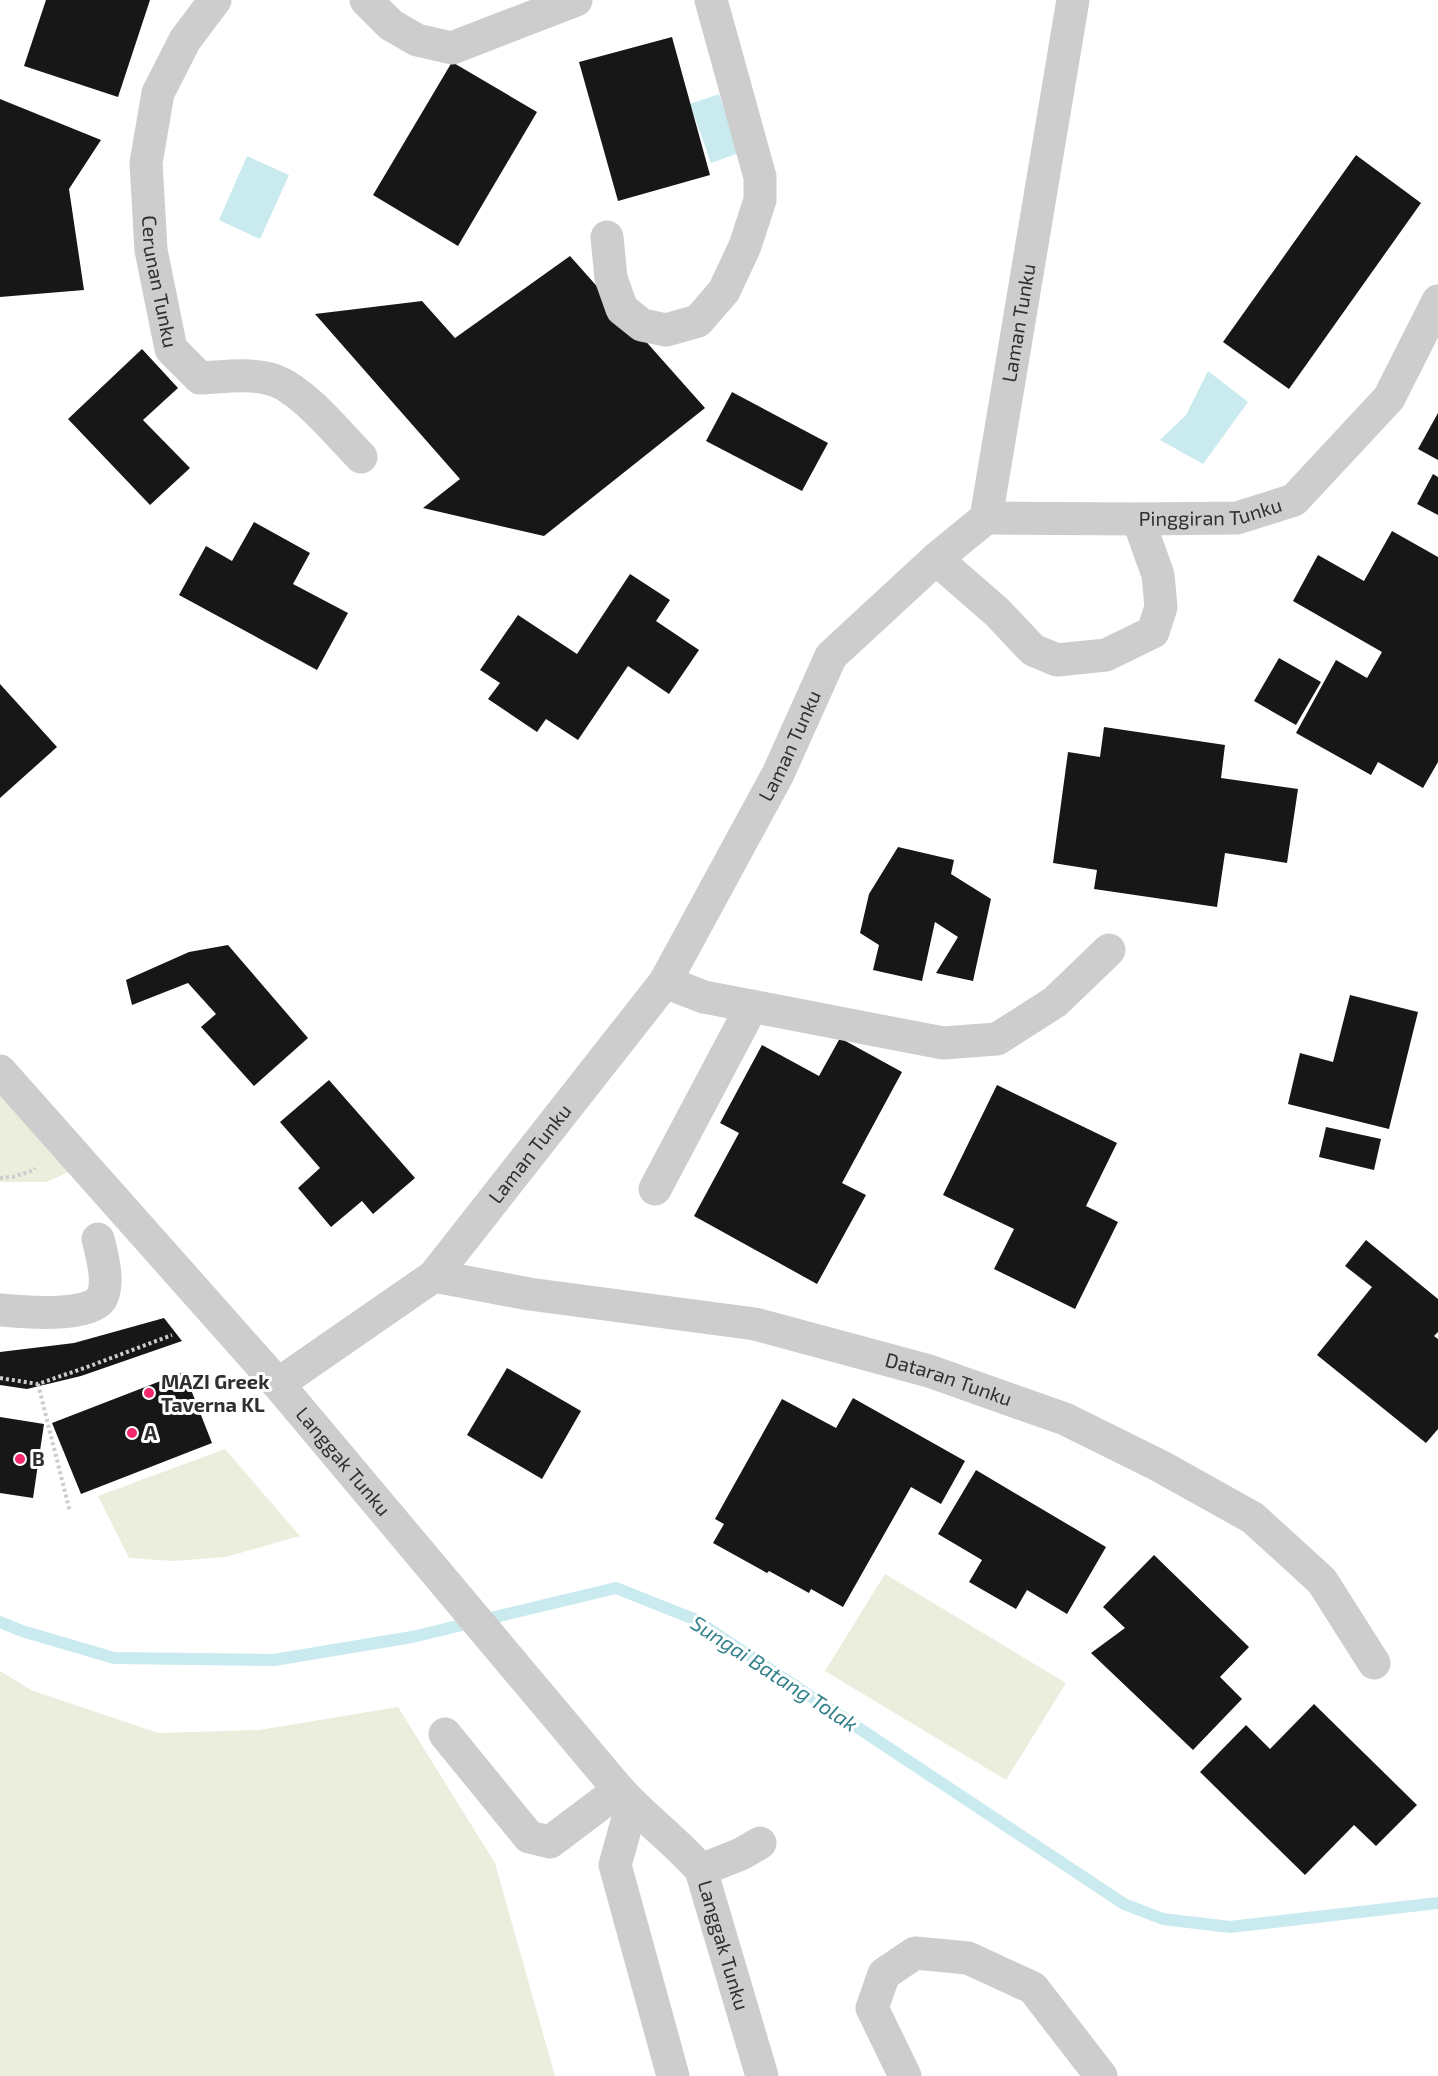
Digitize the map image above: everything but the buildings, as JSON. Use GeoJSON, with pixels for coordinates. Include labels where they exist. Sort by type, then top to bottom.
{"type":"FeatureCollection","features":[{"type":"Feature","properties":{"kind":"street","name":"Cerunan Tunku"},"geometry":{"type":"LineString","coordinates":[[215,0],[185,40],[158,93],[146,164],[151,250],[171,350],[200,378],[237,376],[271,379],[300,396],[361,457]]}},
{"type":"Feature","properties":{"kind":"street"},"geometry":{"type":"LineString","coordinates":[[366,0],[391,25],[417,40],[452,48],[576,0]]}},
{"type":"Feature","properties":{"kind":"street"},"geometry":{"type":"LineString","coordinates":[[607,237],[611,278],[622,309],[642,325],[666,330],[698,321],[724,291],[746,246],[760,200],[760,177],[711,0]]}},
{"type":"Feature","properties":{"kind":"street","name":"Laman Tunku"},"geometry":{"type":"LineString","coordinates":[[278,1384],[434,1276],[665,982],[778,774],[831,656],[936,559],[986,518],[1073,0]]}},
{"type":"Feature","properties":{"kind":"street","name":"Pinggiran Tunku"},"geometry":{"type":"LineString","coordinates":[[986,518],[1237,518],[1294,500],[1389,398],[1438,301]]}},
{"type":"Feature","properties":{"kind":"street"},"geometry":{"type":"LineString","coordinates":[[936,559],[997,612],[1033,650],[1057,660],[1106,655],[1153,632],[1161,607],[1158,575],[1138,519]]}},
{"type":"Feature","properties":{"kind":"street"},"geometry":{"type":"LineString","coordinates":[[665,982],[704,997],[943,1043],[997,1039],[1055,1002],[1109,950]]}},
{"type":"Feature","properties":{"kind":"street"},"geometry":{"type":"LineString","coordinates":[[655,1189],[752,1006]]}},
{"type":"Feature","properties":{"kind":"street","name":"Langgak Tunku"},"geometry":{"type":"LineString","coordinates":[[0,1071],[278,1384],[625,1797],[680,1846],[701,1870],[762,2076]]}},
{"type":"Feature","properties":{"kind":"street"},"geometry":{"type":"LineString","coordinates":[[0,1310],[56,1313],[94,1306],[102,1298],[104,1262],[93,1243],[130,1219]]}},
{"type":"Feature","properties":{"kind":"street","name":"Dataran Tunku"},"geometry":{"type":"LineString","coordinates":[[434,1276],[529,1294],[755,1324],[929,1371],[1065,1419],[1160,1466],[1252,1518],[1322,1581],[1374,1663]]}},
{"type":"Feature","properties":{"kind":"street"},"geometry":{"type":"LineString","coordinates":[[445,1734],[529,1837],[550,1842],[625,1797]]}},
{"type":"Feature","properties":{"kind":"street"},"geometry":{"type":"LineString","coordinates":[[625,1797],[615,1865],[673,2076]]}},
{"type":"Feature","properties":{"kind":"street"},"geometry":{"type":"LineString","coordinates":[[701,1870],[741,1854],[760,1843]]}},
{"type":"Feature","properties":{"kind":"street"},"geometry":{"type":"LineString","coordinates":[[905,2076],[872,2008],[884,1974],[915,1953],[968,1958],[1033,1988],[1101,2076]]}},
{"type":"Feature","properties":{"kind":"path"},"geometry":{"type":"LineString","coordinates":[[0,1378],[38,1384],[172,1335]]}},
{"type":"Feature","properties":{"kind":"path"},"geometry":{"type":"LineString","coordinates":[[38,1384],[70,1512]]}},
{"type":"Feature","properties":{"kind":"green space"},"geometry":{"type":"Polygon","coordinates":[[[0,1086],[76,1168],[47,1182],[0,1182],[0,1086]]]}},
{"type":"Feature","properties":{"kind":"green space"},"geometry":{"type":"Polygon","coordinates":[[[225,1449],[300,1536],[226,1557],[173,1561],[129,1558],[98,1496],[225,1449]]]}},
{"type":"Feature","properties":{"kind":"green space"},"geometry":{"type":"Polygon","coordinates":[[[885,1574],[1066,1683],[1006,1780],[825,1671],[885,1574]]]}},
{"type":"Feature","properties":{"kind":"green space"},"geometry":{"type":"Polygon","coordinates":[[[0,1671],[31,1690],[158,1733],[259,1730],[398,1707],[495,1863],[555,2076],[0,2076],[0,1671]]]}},
{"type":"Feature","properties":{"kind":"water"},"geometry":{"type":"Polygon","coordinates":[[[719,94],[739,153],[711,163],[690,104],[719,94]]]}},
{"type":"Feature","properties":{"kind":"water"},"geometry":{"type":"Polygon","coordinates":[[[247,156],[289,175],[260,239],[219,220],[247,156]]]}},
{"type":"Feature","properties":{"kind":"water"},"geometry":{"type":"Polygon","coordinates":[[[1208,371],[1248,402],[1203,464],[1160,440],[1186,415],[1208,371]]]}},
{"type":"Feature","properties":{"kind":"waterway","name":"Sungai Batang Tolak"},"geometry":{"type":"LineString","coordinates":[[0,1622],[22,1631],[114,1658],[274,1660],[412,1637],[616,1588],[694,1619],[1124,1904],[1163,1919],[1230,1927],[1438,1903]]}},
{"type":"Feature","properties":{"kind":"place","name":"MAZI Greek Taverna KL"},"geometry":{"type":"Point","coordinates":[149,1393]}},
{"type":"Feature","properties":{"kind":"place","name":"A"},"geometry":{"type":"Point","coordinates":[132,1433]}},
{"type":"Feature","properties":{"kind":"place","name":"B"},"geometry":{"type":"Point","coordinates":[20,1459]}}]}
